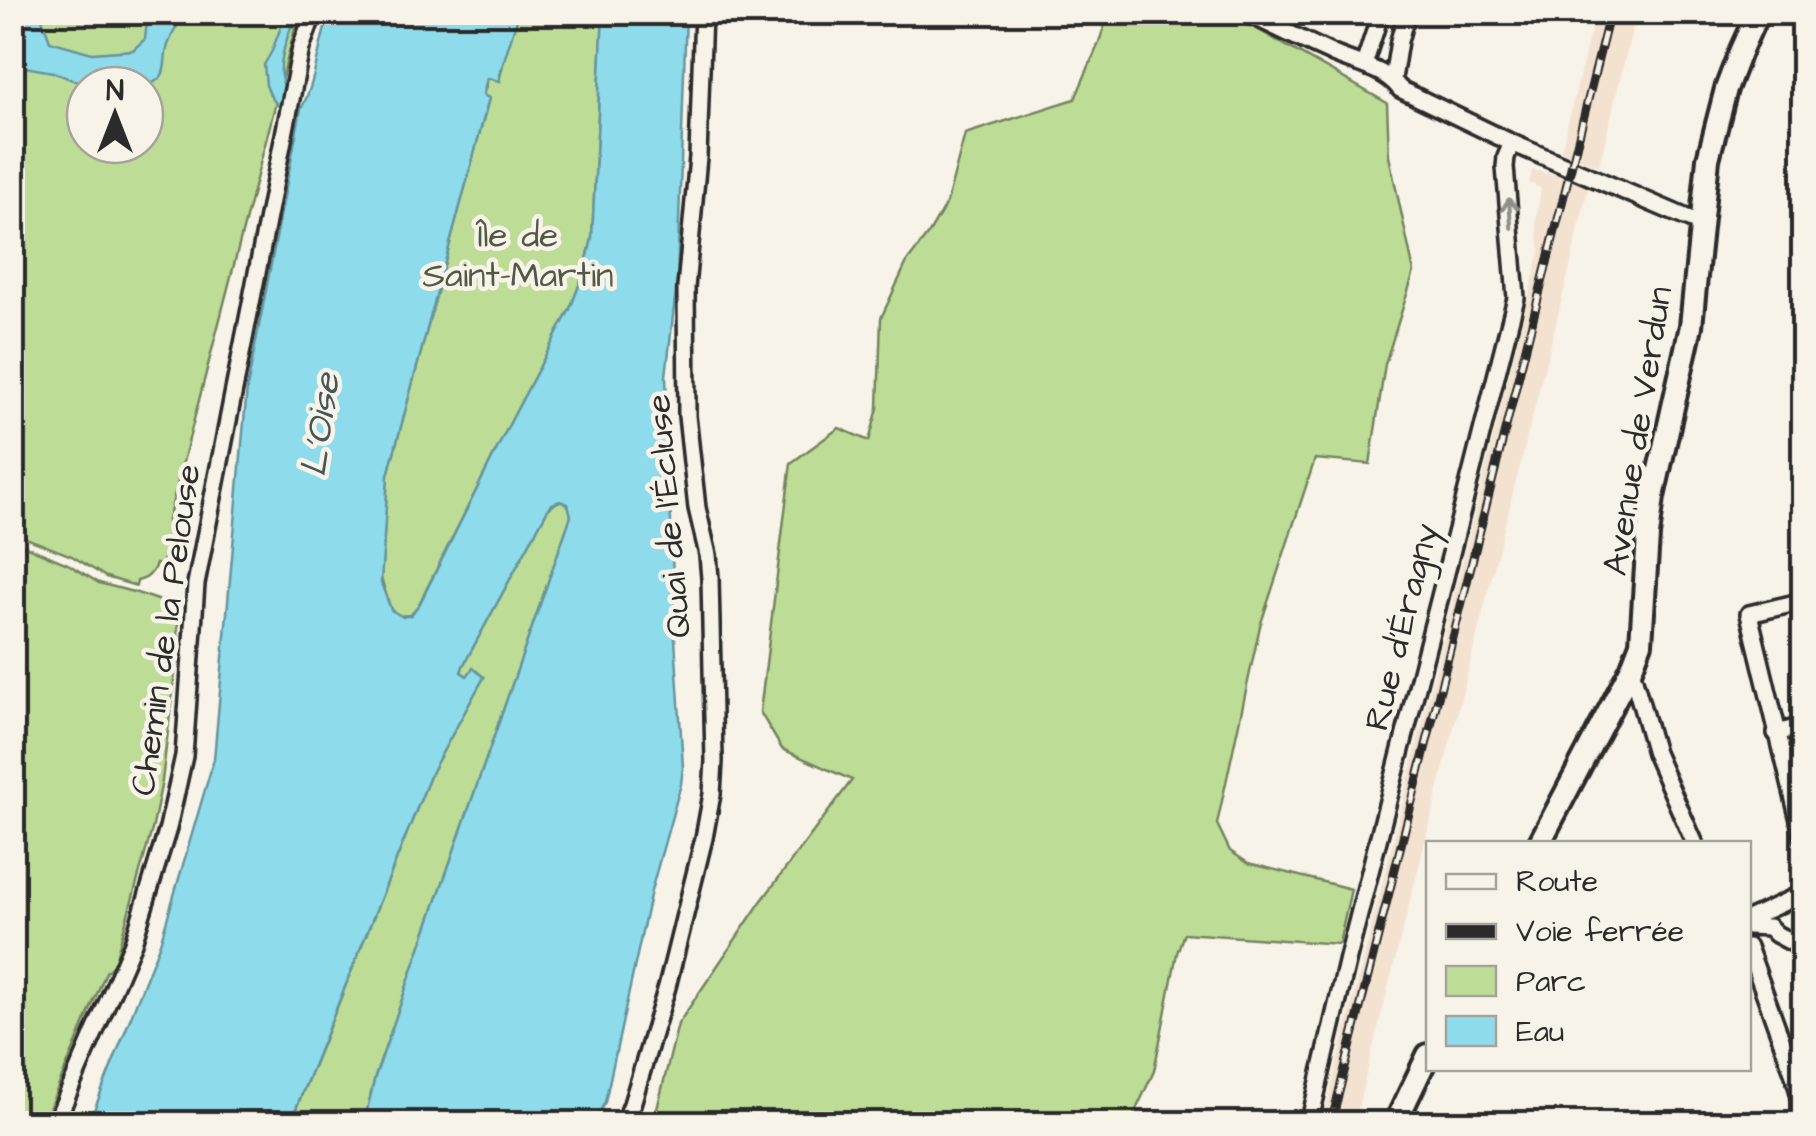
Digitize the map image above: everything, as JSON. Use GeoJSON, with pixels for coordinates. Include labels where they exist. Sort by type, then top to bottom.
{"type":"FeatureCollection","features":[{"type":"Feature","properties":{"kind":"main road","name":"Avenue de Verdun"},"geometry":{"type":"LineString","coordinates":[[1541,841],[1631,670],[1641,642],[1650,522],[1690,326],[1706,174],[1735,64],[1758,12]]}},
{"type":"Feature","properties":{"kind":"main road"},"geometry":{"type":"LineString","coordinates":[[1395,1124],[1426,1059]]}},
{"type":"Feature","properties":{"kind":"street","name":"Chemin de la Pelouse"},"geometry":{"type":"LineString","coordinates":[[54,1124],[133,943],[168,828],[184,756],[196,584],[301,48],[314,12]]}},
{"type":"Feature","properties":{"kind":"street","name":"Quai de l'Écluse"},"geometry":{"type":"LineString","coordinates":[[624,1124],[668,987],[704,838],[713,778],[709,566],[697,508],[687,416],[686,288],[698,157],[703,12]]}},
{"type":"Feature","properties":{"kind":"street"},"geometry":{"type":"LineString","coordinates":[[1244,12],[1393,79],[1400,89],[1512,143],[1701,224]]}},
{"type":"Feature","properties":{"kind":"street"},"geometry":{"type":"LineString","coordinates":[[1364,65],[1381,12]]}},
{"type":"Feature","properties":{"kind":"street"},"geometry":{"type":"LineString","coordinates":[[1391,12],[1398,41]]}},
{"type":"Feature","properties":{"kind":"street"},"geometry":{"type":"LineString","coordinates":[[1393,79],[1407,12]]}},
{"type":"Feature","properties":{"kind":"street","name":"Rue d'Éragny"},"geometry":{"type":"LineString","coordinates":[[1308,1124],[1516,298],[1505,167],[1512,143]]}},
{"type":"Feature","properties":{"kind":"street"},"geometry":{"type":"LineString","coordinates":[[1804,601],[1749,614],[1804,840]]}},
{"type":"Feature","properties":{"kind":"street"},"geometry":{"type":"LineString","coordinates":[[1631,670],[1654,753],[1694,841]]}},
{"type":"Feature","properties":{"kind":"street"},"geometry":{"type":"LineString","coordinates":[[1776,733],[1804,726]]}},
{"type":"Feature","properties":{"kind":"street"},"geometry":{"type":"LineString","coordinates":[[1751,921],[1804,893]]}},
{"type":"Feature","properties":{"kind":"street"},"geometry":{"type":"LineString","coordinates":[[1751,924],[1769,927],[1804,948]]}},
{"type":"Feature","properties":{"kind":"street"},"geometry":{"type":"LineString","coordinates":[[1751,956],[1804,1110]]}},
{"type":"Feature","properties":{"kind":"shaded area"},"geometry":{"type":"Polygon","coordinates":[[[1595,13],[1636,13],[1599,166],[1561,151],[1595,13]]]}},
{"type":"Feature","properties":{"kind":"shaded area"},"geometry":{"type":"Polygon","coordinates":[[[1532,170],[1561,173],[1589,184],[1354,1123],[1322,1124],[1540,251],[1536,220],[1541,188],[1529,183],[1532,170]]]}},
{"type":"Feature","properties":{"kind":"green space"},"geometry":{"type":"Polygon","coordinates":[[[12,13],[299,13],[167,524],[171,527],[162,565],[156,564],[136,586],[106,577],[72,556],[13,533],[12,13]]]}},
{"type":"Feature","properties":{"kind":"green space","name":"Île de Saint-Martin"},"geometry":{"type":"Polygon","coordinates":[[[519,13],[603,13],[592,238],[570,309],[418,606],[411,615],[398,616],[391,610],[381,578],[388,475],[489,98],[483,96],[488,78],[499,81],[519,13]]]}},
{"type":"Feature","properties":{"kind":"green space"},"geometry":{"type":"Polygon","coordinates":[[[1109,13],[1215,13],[1255,28],[1387,103],[1389,156],[1414,272],[1385,364],[1370,464],[1315,459],[1260,626],[1217,824],[1230,851],[1248,863],[1351,889],[1339,944],[1184,933],[1154,1071],[1130,1123],[649,1123],[657,1109],[678,1024],[760,903],[852,780],[782,749],[760,712],[791,463],[839,428],[869,441],[878,408],[881,318],[907,262],[947,202],[965,134],[1075,99],[1109,13]]]}},
{"type":"Feature","properties":{"kind":"green space"},"geometry":{"type":"Polygon","coordinates":[[[563,501],[570,507],[571,516],[375,1077],[364,1123],[290,1124],[432,771],[484,677],[467,676],[461,672],[463,666],[548,509],[563,501]]]}},
{"type":"Feature","properties":{"kind":"green space"},"geometry":{"type":"Polygon","coordinates":[[[13,541],[68,564],[99,583],[179,607],[176,664],[153,826],[114,964],[106,972],[43,1123],[13,1123],[13,541]]]}},
{"type":"Feature","properties":{"kind":"water"},"geometry":{"type":"Polygon","coordinates":[[[13,12],[40,13],[50,41],[92,53],[133,50],[145,39],[148,13],[183,13],[168,45],[165,65],[65,65],[65,77],[13,65],[13,12]]]}},
{"type":"Feature","properties":{"kind":"water"},"geometry":{"type":"Polygon","coordinates":[[[286,13],[296,13],[281,65],[289,93],[281,109],[266,85],[264,65],[286,13]]]}},
{"type":"Feature","properties":{"kind":"water","name":"L'Oise"},"geometry":{"type":"Polygon","coordinates":[[[330,13],[519,13],[500,81],[487,78],[483,95],[489,98],[388,475],[381,583],[391,610],[403,617],[411,615],[420,603],[570,309],[584,273],[592,238],[603,13],[686,13],[677,281],[666,376],[683,767],[651,891],[605,1102],[593,1123],[364,1123],[375,1077],[571,516],[568,504],[560,501],[548,509],[463,666],[461,672],[467,676],[473,668],[484,677],[432,771],[290,1123],[89,1123],[160,943],[214,759],[247,388],[301,109],[330,13]]]}},
{"type":"Feature","properties":{"kind":"railway"},"geometry":{"type":"LineString","coordinates":[[1331,1124],[1610,12]]}}]}
